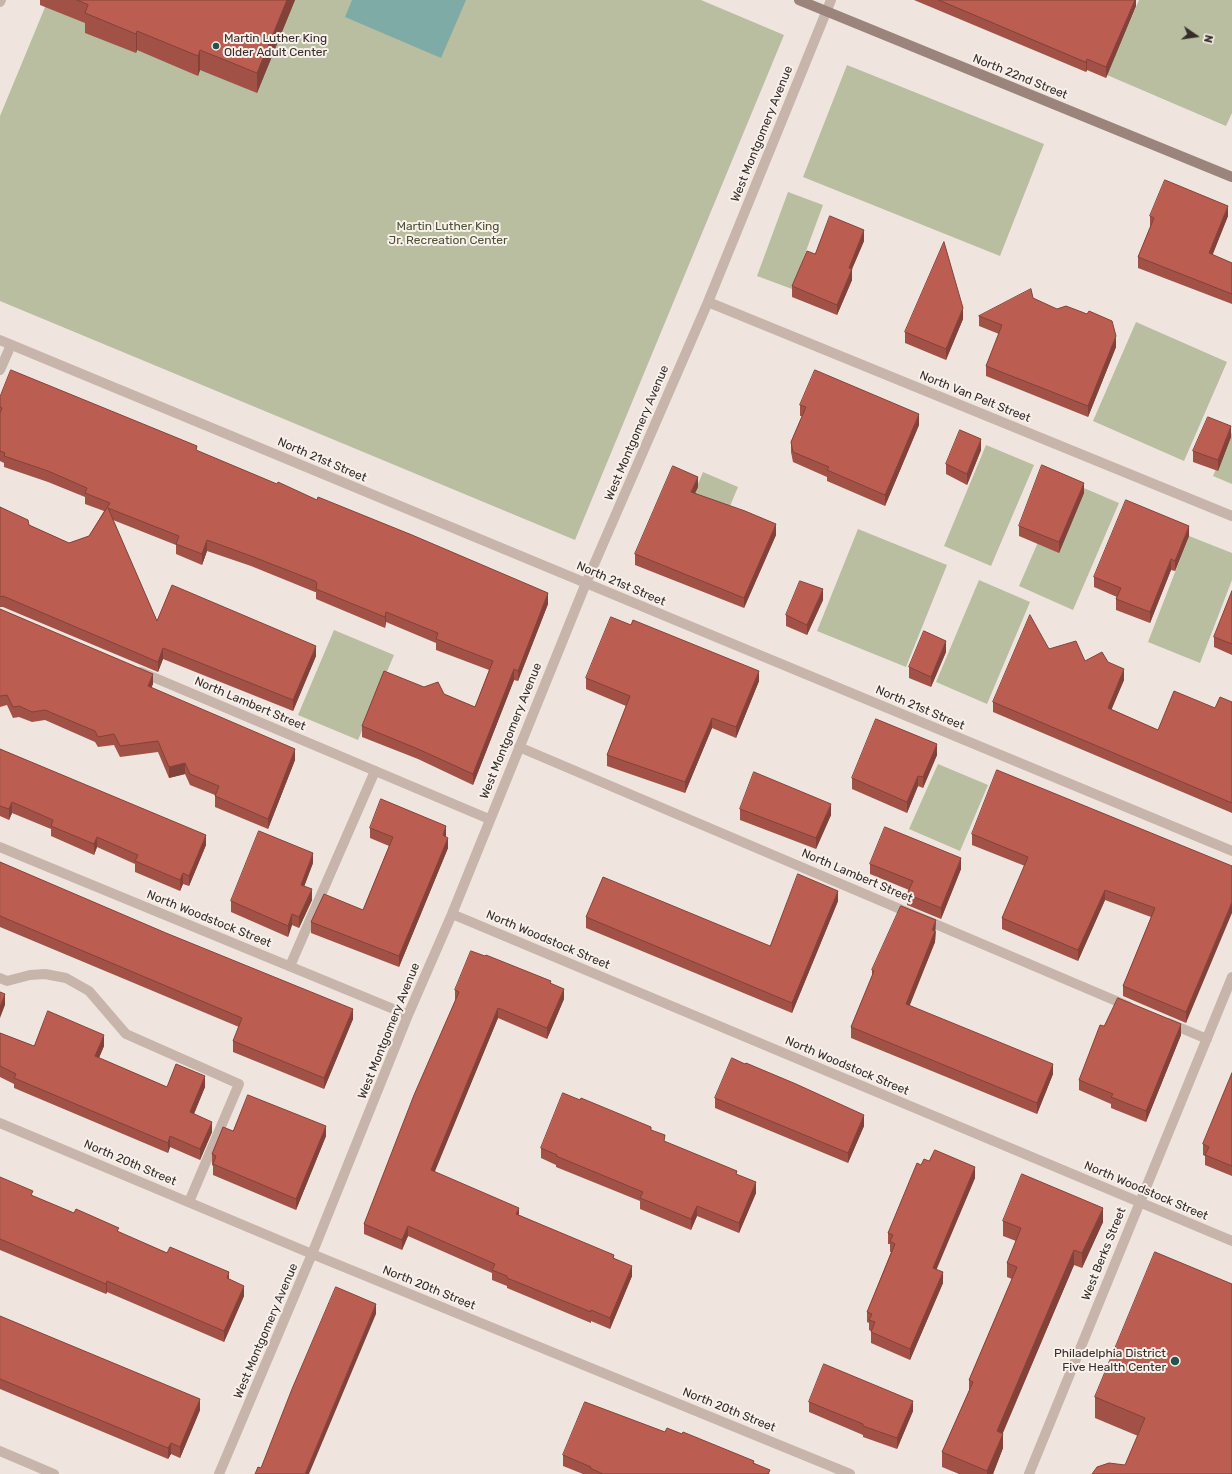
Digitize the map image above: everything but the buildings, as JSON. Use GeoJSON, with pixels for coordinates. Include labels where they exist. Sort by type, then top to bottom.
{"type":"FeatureCollection","features":[{"type":"Feature","properties":{"kind":"main road","name":"North 22nd Street"},"geometry":{"type":"LineString","coordinates":[[799,0],[1232,177]]}},
{"type":"Feature","properties":{"kind":"street","name":"West Montgomery Avenue"},"geometry":{"type":"LineString","coordinates":[[219,1474],[312,1254],[408,1015],[452,914],[489,819],[586,584],[708,302],[831,0]]}},
{"type":"Feature","properties":{"kind":"street","name":"North Van Pelt Street"},"geometry":{"type":"LineString","coordinates":[[708,302],[1232,516]]}},
{"type":"Feature","properties":{"kind":"street","name":"North 21st Street"},"geometry":{"type":"LineString","coordinates":[[0,340],[1232,852]]}},
{"type":"Feature","properties":{"kind":"street"},"geometry":{"type":"LineString","coordinates":[[0,370],[11,345]]}},
{"type":"Feature","properties":{"kind":"street","name":"North Lambert Street"},"geometry":{"type":"LineString","coordinates":[[132,668],[489,819]]}},
{"type":"Feature","properties":{"kind":"street","name":"North Lambert Street"},"geometry":{"type":"LineString","coordinates":[[519,747],[1136,1009]]}},
{"type":"Feature","properties":{"kind":"street"},"geometry":{"type":"LineString","coordinates":[[290,966],[374,771]]}},
{"type":"Feature","properties":{"kind":"street","name":"North Woodstock Street"},"geometry":{"type":"LineString","coordinates":[[0,847],[408,1015]]}},
{"type":"Feature","properties":{"kind":"street","name":"North Woodstock Street"},"geometry":{"type":"LineString","coordinates":[[452,914],[1232,1241]]}},
{"type":"Feature","properties":{"kind":"street"},"geometry":{"type":"LineString","coordinates":[[0,978],[7,981],[30,975],[46,974],[66,978],[89,991],[126,1034],[239,1084],[189,1202]]}},
{"type":"Feature","properties":{"kind":"street","name":"West Berks Street"},"geometry":{"type":"LineString","coordinates":[[1029,1474],[1232,977]]}},
{"type":"Feature","properties":{"kind":"street"},"geometry":{"type":"LineString","coordinates":[[1157,1018],[1207,1039]]}},
{"type":"Feature","properties":{"kind":"street","name":"North 20th Street"},"geometry":{"type":"LineString","coordinates":[[0,1122],[312,1254],[850,1474]]}},
{"type":"Feature","properties":{"kind":"street"},"geometry":{"type":"LineString","coordinates":[[0,1451],[54,1474]]}},
{"type":"Feature","properties":{"kind":"green space","name":"Martin Luther King Jr. Recreation Center"},"geometry":{"type":"Polygon","coordinates":[[[48,0],[701,0],[784,35],[575,540],[0,301],[0,116],[48,0]]]}},
{"type":"Feature","properties":{"kind":"green space"},"geometry":{"type":"Polygon","coordinates":[[[1139,0],[1232,0],[1232,113],[1226,126],[1107,75],[1139,0]]]}},
{"type":"Feature","properties":{"kind":"green space"},"geometry":{"type":"Polygon","coordinates":[[[847,65],[1044,144],[1000,256],[803,177],[847,65]]]}},
{"type":"Feature","properties":{"kind":"green space"},"geometry":{"type":"Polygon","coordinates":[[[788,192],[823,205],[792,289],[757,276],[788,192]]]}},
{"type":"Feature","properties":{"kind":"green space"},"geometry":{"type":"Polygon","coordinates":[[[1136,322],[1227,362],[1184,461],[1093,421],[1136,322]]]}},
{"type":"Feature","properties":{"kind":"green space"},"geometry":{"type":"Polygon","coordinates":[[[1232,432],[1232,484],[1213,476],[1232,432]]]}},
{"type":"Feature","properties":{"kind":"green space"},"geometry":{"type":"Polygon","coordinates":[[[986,445],[1034,465],[991,566],[944,546],[986,445]]]}},
{"type":"Feature","properties":{"kind":"green space"},"geometry":{"type":"Polygon","coordinates":[[[703,472],[738,487],[697,584],[662,569],[703,472]]]}},
{"type":"Feature","properties":{"kind":"green space"},"geometry":{"type":"Polygon","coordinates":[[[1065,480],[1119,503],[1073,610],[1019,586],[1065,480]]]}},
{"type":"Feature","properties":{"kind":"green space"},"geometry":{"type":"Polygon","coordinates":[[[858,529],[947,565],[906,667],[817,631],[858,529]]]}},
{"type":"Feature","properties":{"kind":"green space"},"geometry":{"type":"Polygon","coordinates":[[[1189,536],[1232,553],[1232,580],[1200,663],[1148,642],[1189,536]]]}},
{"type":"Feature","properties":{"kind":"green space"},"geometry":{"type":"Polygon","coordinates":[[[979,580],[1030,602],[987,704],[936,682],[979,580]]]}},
{"type":"Feature","properties":{"kind":"green space"},"geometry":{"type":"Polygon","coordinates":[[[334,630],[394,655],[358,740],[298,715],[334,630]]]}},
{"type":"Feature","properties":{"kind":"green space"},"geometry":{"type":"Polygon","coordinates":[[[938,764],[988,785],[960,851],[909,829],[938,764]]]}},
{"type":"Feature","properties":{"kind":"water"},"geometry":{"type":"Polygon","coordinates":[[[352,0],[466,0],[441,58],[345,17],[352,0]]]}},
{"type":"Feature","properties":{"kind":"place","name":"Martin Luther King Older Adult Center"},"geometry":{"type":"Point","coordinates":[216,46]}},
{"type":"Feature","properties":{"kind":"place","name":"Philadelphia District Five Health Center"},"geometry":{"type":"Point","coordinates":[1175,1361]}}]}
